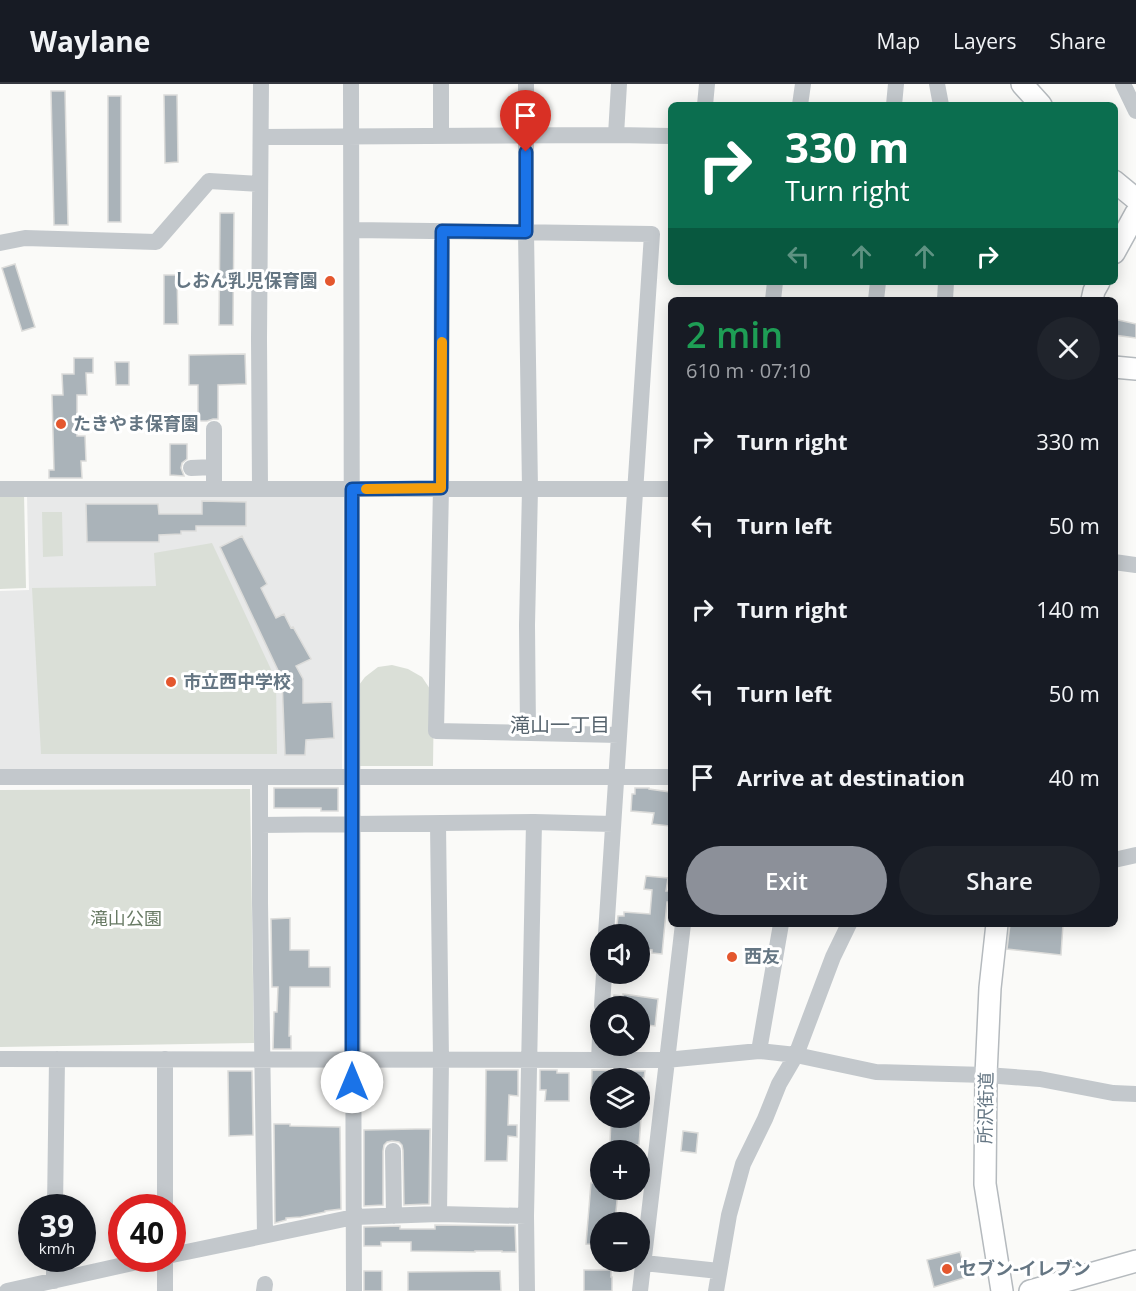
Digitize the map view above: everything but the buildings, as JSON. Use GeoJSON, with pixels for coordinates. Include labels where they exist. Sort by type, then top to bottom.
{"type":"FeatureCollection","features":[{"type":"Feature","properties":{"kind":"main road"},"geometry":{"type":"LineString","coordinates":[[1022,84],[1038,102]]}},
{"type":"Feature","properties":{"kind":"main road"},"geometry":{"type":"LineString","coordinates":[[1118,184],[1136,199]]}},
{"type":"Feature","properties":{"kind":"main road"},"geometry":{"type":"LineString","coordinates":[[1118,246],[1136,213]]}},
{"type":"Feature","properties":{"kind":"main road"},"geometry":{"type":"LineString","coordinates":[[1118,367],[1136,369]]}},
{"type":"Feature","properties":{"kind":"main road","name":"所沢街道"},"geometry":{"type":"LineString","coordinates":[[997,927],[990,988],[986,1075],[985,1184],[1002,1291]]}},
{"type":"Feature","properties":{"kind":"main road"},"geometry":{"type":"LineString","coordinates":[[1029,1291],[1136,1261]]}},
{"type":"Feature","properties":{"kind":"street"},"geometry":{"type":"LineString","coordinates":[[260,488],[261,84]]}},
{"type":"Feature","properties":{"kind":"street"},"geometry":{"type":"LineString","coordinates":[[351,84],[354,1291]]}},
{"type":"Feature","properties":{"kind":"street"},"geometry":{"type":"LineString","coordinates":[[441,84],[441,136]]}},
{"type":"Feature","properties":{"kind":"street"},"geometry":{"type":"LineString","coordinates":[[526,84],[530,489],[527,625],[528,732]]}},
{"type":"Feature","properties":{"kind":"street"},"geometry":{"type":"LineString","coordinates":[[616,135],[619,84]]}},
{"type":"Feature","properties":{"kind":"street"},"geometry":{"type":"LineString","coordinates":[[705,102],[707,84]]}},
{"type":"Feature","properties":{"kind":"street"},"geometry":{"type":"LineString","coordinates":[[800,102],[803,84]]}},
{"type":"Feature","properties":{"kind":"street"},"geometry":{"type":"LineString","coordinates":[[894,102],[896,84]]}},
{"type":"Feature","properties":{"kind":"street"},"geometry":{"type":"LineString","coordinates":[[937,84],[940,102]]}},
{"type":"Feature","properties":{"kind":"street"},"geometry":{"type":"LineString","coordinates":[[1123,84],[1136,111]]}},
{"type":"Feature","properties":{"kind":"street"},"geometry":{"type":"LineString","coordinates":[[261,137],[668,136]]}},
{"type":"Feature","properties":{"kind":"street"},"geometry":{"type":"LineString","coordinates":[[0,243],[25,238],[156,242],[209,181],[260,184]]}},
{"type":"Feature","properties":{"kind":"street"},"geometry":{"type":"LineString","coordinates":[[352,230],[652,234],[607,924]]}},
{"type":"Feature","properties":{"kind":"street"},"geometry":{"type":"LineString","coordinates":[[442,231],[441,488],[436,731],[619,735]]}},
{"type":"Feature","properties":{"kind":"street"},"geometry":{"type":"LineString","coordinates":[[214,429],[214,488]]}},
{"type":"Feature","properties":{"kind":"street"},"geometry":{"type":"LineString","coordinates":[[192,468],[214,467]]}},
{"type":"Feature","properties":{"kind":"street"},"geometry":{"type":"LineString","coordinates":[[0,489],[668,489]]}},
{"type":"Feature","properties":{"kind":"street"},"geometry":{"type":"LineString","coordinates":[[1118,563],[1136,565]]}},
{"type":"Feature","properties":{"kind":"street"},"geometry":{"type":"LineString","coordinates":[[0,777],[668,777]]}},
{"type":"Feature","properties":{"kind":"street"},"geometry":{"type":"LineString","coordinates":[[260,778],[265,1235]]}},
{"type":"Feature","properties":{"kind":"street"},"geometry":{"type":"LineString","coordinates":[[260,825],[534,822],[613,824]]}},
{"type":"Feature","properties":{"kind":"street"},"geometry":{"type":"LineString","coordinates":[[527,1291],[526,1216],[534,822]]}},
{"type":"Feature","properties":{"kind":"street"},"geometry":{"type":"LineString","coordinates":[[438,824],[441,1060],[439,1214]]}},
{"type":"Feature","properties":{"kind":"street"},"geometry":{"type":"LineString","coordinates":[[1118,859],[1136,855]]}},
{"type":"Feature","properties":{"kind":"street"},"geometry":{"type":"LineString","coordinates":[[650,1212],[683,927]]}},
{"type":"Feature","properties":{"kind":"street"},"geometry":{"type":"LineString","coordinates":[[759,1051],[780,927]]}},
{"type":"Feature","properties":{"kind":"street"},"geometry":{"type":"LineString","coordinates":[[716,1291],[729,1215],[743,1164],[779,1084],[796,1055],[833,957],[848,927]]}},
{"type":"Feature","properties":{"kind":"street"},"geometry":{"type":"LineString","coordinates":[[0,1059],[599,1060],[666,1059],[759,1051],[796,1055],[876,1072],[1040,1079],[1113,1093],[1136,1094]]}},
{"type":"Feature","properties":{"kind":"street"},"geometry":{"type":"LineString","coordinates":[[599,1056],[599,1060]]}},
{"type":"Feature","properties":{"kind":"street"},"geometry":{"type":"LineString","coordinates":[[55,1194],[57,1059]]}},
{"type":"Feature","properties":{"kind":"street"},"geometry":{"type":"LineString","coordinates":[[165,1059],[165,1194]]}},
{"type":"Feature","properties":{"kind":"street"},"geometry":{"type":"LineString","coordinates":[[393,1151],[393,1216]]}},
{"type":"Feature","properties":{"kind":"street"},"geometry":{"type":"LineString","coordinates":[[186,1252],[354,1217],[439,1214],[526,1216]]}},
{"type":"Feature","properties":{"kind":"street"},"geometry":{"type":"LineString","coordinates":[[650,1264],[719,1271]]}},
{"type":"Feature","properties":{"kind":"street"},"geometry":{"type":"LineString","coordinates":[[7,1291],[108,1269]]}},
{"type":"Feature","properties":{"kind":"street"},"geometry":{"type":"LineString","coordinates":[[54,1272],[54,1281]]}},
{"type":"Feature","properties":{"kind":"street"},"geometry":{"type":"LineString","coordinates":[[165,1272],[165,1291]]}},
{"type":"Feature","properties":{"kind":"street"},"geometry":{"type":"LineString","coordinates":[[640,1291],[643,1272]]}},
{"type":"Feature","properties":{"kind":"shaded area","name":"市立西中学校"},"geometry":{"type":"Polygon","coordinates":[[[343,491],[342,774],[0,774],[0,591],[29,590],[27,495],[343,491]]]}},
{"type":"Feature","properties":{"kind":"green space"},"geometry":{"type":"Polygon","coordinates":[[[24,493],[26,588],[0,589],[0,494],[24,493]]]}},
{"type":"Feature","properties":{"kind":"green space"},"geometry":{"type":"Polygon","coordinates":[[[42,512],[62,512],[63,556],[43,557],[42,512]]]}},
{"type":"Feature","properties":{"kind":"green space"},"geometry":{"type":"Polygon","coordinates":[[[212,543],[276,680],[277,754],[41,754],[32,588],[156,586],[154,553],[212,543]]]}},
{"type":"Feature","properties":{"kind":"green space"},"geometry":{"type":"Polygon","coordinates":[[[392,665],[408,669],[422,677],[434,695],[433,766],[357,766],[356,689],[365,677],[378,667],[392,665]]]}},
{"type":"Feature","properties":{"kind":"green space","name":"滝山公園"},"geometry":{"type":"Polygon","coordinates":[[[250,789],[254,1043],[0,1047],[0,790],[250,789]]]}},
{"type":"Feature","properties":{"kind":"slow traffic"},"geometry":{"type":"LineString","coordinates":[[366,489],[441,488],[442,342]]}},
{"type":"Feature","properties":{"kind":"place","name":"しおん乳児保育園"},"geometry":{"type":"Point","coordinates":[330,281]}},
{"type":"Feature","properties":{"kind":"place","name":"たきやま保育園"},"geometry":{"type":"Point","coordinates":[61,424]}},
{"type":"Feature","properties":{"kind":"place","name":"市立西中学校"},"geometry":{"type":"Point","coordinates":[171,682]}},
{"type":"Feature","properties":{"kind":"place","name":"西友"},"geometry":{"type":"Point","coordinates":[732,957]}},
{"type":"Feature","properties":{"kind":"place","name":"セブン-イレブン"},"geometry":{"type":"Point","coordinates":[947,1269]}},
{"type":"Feature","properties":{"kind":"district","name":"滝山一丁目"},"geometry":{"type":"Point","coordinates":[560,725]}},
{"type":"Feature","properties":{"kind":"route"},"geometry":{"type":"LineString","coordinates":[[352,1082],[352,489],[441,488],[442,231],[526,232],[526,152]]}}]}
